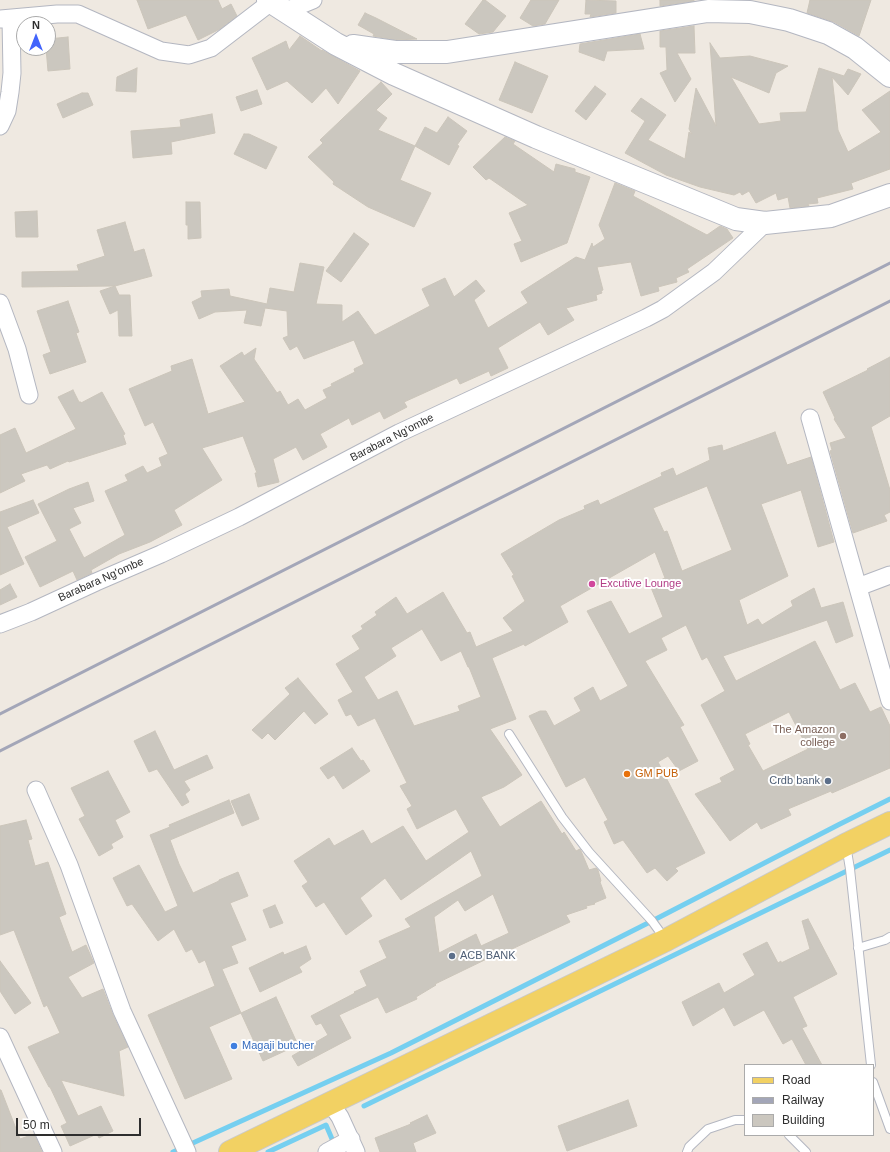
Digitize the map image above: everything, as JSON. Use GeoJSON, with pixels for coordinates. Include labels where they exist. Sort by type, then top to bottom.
{"type":"FeatureCollection","features":[{"type":"Feature","properties":{"kind":"main road"},"geometry":{"type":"LineString","coordinates":[[275,4],[336,44],[394,74],[536,137],[736,219],[765,223],[831,216],[890,196]]}},
{"type":"Feature","properties":{"kind":"main road"},"geometry":{"type":"LineString","coordinates":[[336,44],[395,52],[447,52],[708,11],[750,12],[790,20],[828,33],[855,48],[890,76]]}},
{"type":"Feature","properties":{"kind":"main road"},"geometry":{"type":"LineString","coordinates":[[230,1152],[666,940],[890,823]]}},
{"type":"Feature","properties":{"kind":"street"},"geometry":{"type":"LineString","coordinates":[[0,126],[7,111],[12,73],[6,19],[57,14],[78,14],[161,51],[189,55],[211,48],[275,4],[313,0]]}},
{"type":"Feature","properties":{"kind":"street","name":"Barabara Ng'ombe"},"geometry":{"type":"LineString","coordinates":[[0,624],[31,612],[161,554],[239,517],[399,433],[646,318],[674,302],[714,272],[765,223]]}},
{"type":"Feature","properties":{"kind":"street"},"geometry":{"type":"LineString","coordinates":[[0,303],[29,395]]}},
{"type":"Feature","properties":{"kind":"street"},"geometry":{"type":"LineString","coordinates":[[810,418],[890,702]]}},
{"type":"Feature","properties":{"kind":"street"},"geometry":{"type":"LineString","coordinates":[[858,587],[890,575]]}},
{"type":"Feature","properties":{"kind":"street"},"geometry":{"type":"LineString","coordinates":[[36,790],[69,865],[122,1011],[187,1152]]}},
{"type":"Feature","properties":{"kind":"street"},"geometry":{"type":"LineString","coordinates":[[0,1037],[53,1152]]}},
{"type":"Feature","properties":{"kind":"street"},"geometry":{"type":"LineString","coordinates":[[327,1152],[353,1146],[340,1117],[331,1104]]}},
{"type":"Feature","properties":{"kind":"lane"},"geometry":{"type":"LineString","coordinates":[[509,734],[562,817],[589,852],[652,922],[666,940]]}},
{"type":"Feature","properties":{"kind":"lane"},"geometry":{"type":"LineString","coordinates":[[846,845],[850,869],[871,1064]]}},
{"type":"Feature","properties":{"kind":"lane"},"geometry":{"type":"LineString","coordinates":[[858,948],[885,940],[890,936]]}},
{"type":"Feature","properties":{"kind":"lane"},"geometry":{"type":"LineString","coordinates":[[874,1085],[890,1129]]}},
{"type":"Feature","properties":{"kind":"lane"},"geometry":{"type":"LineString","coordinates":[[687,1152],[689,1147],[708,1129],[735,1120],[744,1120]]}},
{"type":"Feature","properties":{"kind":"lane"},"geometry":{"type":"LineString","coordinates":[[790,1136],[806,1152]]}},
{"type":"Feature","properties":{"kind":"building"},"geometry":{"type":"Polygon","coordinates":[[[137,0],[218,0],[222,9],[231,4],[237,16],[220,29],[198,40],[186,15],[148,29],[137,0]]]}},
{"type":"Feature","properties":{"kind":"building"},"geometry":{"type":"Polygon","coordinates":[[[483,0],[506,16],[493,32],[479,34],[465,24],[483,0]]]}},
{"type":"Feature","properties":{"kind":"building"},"geometry":{"type":"Polygon","coordinates":[[[531,0],[559,0],[545,24],[533,26],[520,18],[531,0]]]}},
{"type":"Feature","properties":{"kind":"building"},"geometry":{"type":"Polygon","coordinates":[[[586,0],[616,1],[616,13],[590,17],[591,14],[585,14],[586,0]]]}},
{"type":"Feature","properties":{"kind":"building"},"geometry":{"type":"Polygon","coordinates":[[[660,0],[694,0],[694,1],[660,6],[660,0]]]}},
{"type":"Feature","properties":{"kind":"building"},"geometry":{"type":"Polygon","coordinates":[[[810,0],[871,0],[859,36],[834,22],[807,13],[810,0]]]}},
{"type":"Feature","properties":{"kind":"building"},"geometry":{"type":"Polygon","coordinates":[[[365,13],[417,39],[396,40],[373,36],[374,34],[358,25],[365,13]]]}},
{"type":"Feature","properties":{"kind":"building"},"geometry":{"type":"Polygon","coordinates":[[[694,26],[695,53],[677,53],[691,79],[675,102],[660,73],[667,70],[666,47],[660,47],[660,31],[694,26]]]}},
{"type":"Feature","properties":{"kind":"building"},"geometry":{"type":"Polygon","coordinates":[[[640,34],[644,49],[607,51],[604,61],[579,52],[580,44],[640,34]]]}},
{"type":"Feature","properties":{"kind":"building"},"geometry":{"type":"Polygon","coordinates":[[[300,36],[322,51],[360,71],[338,104],[326,88],[312,103],[287,81],[267,90],[252,58],[286,41],[289,50],[300,36]]]}},
{"type":"Feature","properties":{"kind":"building"},"geometry":{"type":"Polygon","coordinates":[[[68,37],[70,69],[48,71],[47,56],[56,56],[56,38],[68,37]]]}},
{"type":"Feature","properties":{"kind":"building"},"geometry":{"type":"Polygon","coordinates":[[[710,43],[720,58],[750,56],[788,66],[776,73],[769,93],[731,77],[759,124],[781,121],[780,113],[806,112],[819,68],[844,76],[848,69],[861,74],[848,95],[832,77],[838,130],[848,152],[881,132],[862,110],[890,91],[890,169],[851,183],[853,189],[817,198],[818,203],[808,204],[809,206],[790,208],[788,197],[778,200],[776,193],[756,203],[749,191],[742,195],[740,192],[734,195],[700,187],[666,175],[625,153],[645,121],[631,111],[641,98],[666,115],[648,140],[685,159],[689,132],[692,134],[689,129],[696,88],[716,126],[710,43]]]}},
{"type":"Feature","properties":{"kind":"building"},"geometry":{"type":"Polygon","coordinates":[[[515,62],[548,76],[532,113],[499,100],[515,62]]]}},
{"type":"Feature","properties":{"kind":"building"},"geometry":{"type":"Polygon","coordinates":[[[137,68],[136,92],[116,91],[117,77],[137,68]]]}},
{"type":"Feature","properties":{"kind":"building"},"geometry":{"type":"Polygon","coordinates":[[[381,82],[392,94],[376,110],[387,118],[378,130],[415,146],[400,180],[431,193],[414,227],[368,207],[333,184],[334,182],[308,157],[323,143],[320,140],[381,82]]]}},
{"type":"Feature","properties":{"kind":"building"},"geometry":{"type":"Polygon","coordinates":[[[595,86],[606,94],[586,120],[575,111],[595,86]]]}},
{"type":"Feature","properties":{"kind":"building"},"geometry":{"type":"Polygon","coordinates":[[[257,90],[262,104],[241,111],[236,97],[257,90]]]}},
{"type":"Feature","properties":{"kind":"building"},"geometry":{"type":"Polygon","coordinates":[[[82,93],[88,93],[93,105],[63,118],[57,104],[82,93]]]}},
{"type":"Feature","properties":{"kind":"building"},"geometry":{"type":"Polygon","coordinates":[[[212,114],[215,133],[171,142],[172,154],[133,158],[131,131],[181,127],[180,120],[212,114]]]}},
{"type":"Feature","properties":{"kind":"building"},"geometry":{"type":"Polygon","coordinates":[[[448,117],[467,131],[457,145],[459,146],[449,165],[415,146],[425,127],[437,133],[448,117]]]}},
{"type":"Feature","properties":{"kind":"building"},"geometry":{"type":"Polygon","coordinates":[[[244,134],[249,134],[277,147],[266,169],[234,154],[244,134]]]}},
{"type":"Feature","properties":{"kind":"building"},"geometry":{"type":"Polygon","coordinates":[[[505,137],[515,141],[513,144],[554,172],[556,164],[575,169],[575,172],[590,177],[567,243],[521,262],[514,244],[522,241],[509,213],[528,205],[489,178],[486,180],[473,167],[505,137]]]}},
{"type":"Feature","properties":{"kind":"building"},"geometry":{"type":"Polygon","coordinates":[[[615,183],[635,191],[633,196],[707,235],[720,226],[727,229],[733,238],[687,269],[689,272],[676,278],[677,282],[658,287],[659,291],[641,296],[631,262],[597,267],[603,290],[601,291],[602,293],[596,295],[597,300],[566,308],[574,320],[548,335],[540,322],[498,348],[508,368],[491,376],[489,371],[460,384],[457,378],[404,402],[407,407],[384,419],[380,411],[352,425],[349,418],[320,434],[327,447],[303,460],[296,447],[273,459],[279,482],[258,487],[255,473],[257,473],[243,436],[202,448],[222,480],[174,510],[182,525],[150,542],[119,554],[91,570],[92,573],[77,580],[73,571],[40,587],[25,557],[57,541],[38,504],[69,489],[88,482],[94,501],[73,508],[81,523],[69,529],[84,558],[125,535],[105,491],[128,481],[125,475],[143,466],[147,473],[162,466],[159,458],[168,454],[153,422],[145,426],[129,389],[172,371],[171,366],[192,359],[208,414],[245,402],[220,366],[242,352],[244,356],[256,348],[254,359],[277,393],[280,391],[288,405],[298,399],[305,410],[327,398],[323,390],[332,386],[331,384],[355,372],[354,369],[364,364],[354,340],[304,359],[297,346],[290,350],[283,338],[288,336],[287,311],[265,308],[261,326],[244,323],[247,310],[215,312],[199,319],[192,302],[202,297],[201,291],[229,289],[230,296],[267,304],[270,288],[294,292],[300,263],[324,267],[316,304],[342,305],[342,322],[358,311],[375,335],[430,306],[422,289],[445,278],[454,297],[476,280],[485,291],[474,300],[488,328],[528,303],[521,292],[576,257],[585,260],[592,243],[593,247],[605,239],[599,225],[615,183]]]}},
{"type":"Feature","properties":{"kind":"building"},"geometry":{"type":"Polygon","coordinates":[[[186,202],[200,202],[201,238],[188,239],[188,225],[186,225],[186,202]]]}},
{"type":"Feature","properties":{"kind":"building"},"geometry":{"type":"Polygon","coordinates":[[[37,211],[38,237],[16,237],[15,212],[37,211]]]}},
{"type":"Feature","properties":{"kind":"building"},"geometry":{"type":"Polygon","coordinates":[[[125,222],[134,252],[144,249],[152,276],[115,286],[22,287],[22,272],[79,271],[77,265],[105,256],[97,230],[125,222]]]}},
{"type":"Feature","properties":{"kind":"building"},"geometry":{"type":"Polygon","coordinates":[[[354,233],[369,244],[341,282],[326,271],[354,233]]]}},
{"type":"Feature","properties":{"kind":"building"},"geometry":{"type":"Polygon","coordinates":[[[115,286],[119,295],[130,295],[132,336],[119,336],[118,310],[110,314],[100,291],[115,286]]]}},
{"type":"Feature","properties":{"kind":"building"},"geometry":{"type":"Polygon","coordinates":[[[68,301],[79,332],[76,333],[86,362],[50,374],[43,355],[51,352],[37,311],[68,301]]]}},
{"type":"Feature","properties":{"kind":"building"},"geometry":{"type":"Polygon","coordinates":[[[890,357],[890,416],[871,427],[890,490],[890,512],[884,515],[887,521],[853,533],[830,451],[832,450],[830,443],[846,438],[834,419],[835,418],[823,392],[868,370],[867,369],[890,357]]]}},
{"type":"Feature","properties":{"kind":"building"},"geometry":{"type":"Polygon","coordinates":[[[73,390],[81,403],[102,392],[125,434],[123,435],[126,444],[69,462],[68,461],[50,469],[47,465],[21,474],[25,481],[0,493],[0,435],[15,428],[26,453],[76,429],[58,397],[73,390]]]}},
{"type":"Feature","properties":{"kind":"building"},"geometry":{"type":"Polygon","coordinates":[[[775,432],[787,465],[811,457],[834,542],[818,547],[801,490],[761,504],[788,576],[739,600],[747,625],[758,619],[762,625],[793,606],[791,601],[814,588],[821,608],[843,602],[853,636],[836,643],[827,620],[723,656],[736,681],[815,641],[840,690],[855,683],[870,712],[881,707],[890,726],[890,768],[832,793],[831,791],[788,809],[791,815],[761,829],[757,822],[730,841],[695,794],[722,782],[720,778],[735,770],[701,705],[725,691],[707,657],[702,660],[686,625],[661,638],[667,650],[645,661],[684,725],[680,727],[698,761],[679,771],[668,756],[658,762],[705,853],[675,868],[678,871],[667,881],[655,868],[647,873],[623,840],[614,844],[604,822],[608,820],[585,777],[566,787],[529,716],[540,711],[546,711],[554,726],[581,711],[574,698],[593,687],[600,701],[628,686],[587,611],[611,601],[629,634],[663,617],[650,585],[665,578],[655,552],[560,606],[568,622],[525,646],[524,644],[492,658],[516,719],[490,729],[522,775],[504,787],[481,797],[500,827],[541,801],[562,834],[564,832],[576,851],[580,849],[589,870],[596,868],[598,870],[600,882],[606,898],[594,903],[595,904],[586,906],[587,908],[566,915],[570,922],[499,955],[499,953],[435,984],[436,985],[416,997],[417,999],[386,1013],[378,997],[339,1015],[351,1038],[298,1066],[292,1056],[328,1035],[321,1023],[316,1025],[311,1016],[367,986],[360,971],[387,958],[379,941],[411,927],[405,919],[482,876],[471,851],[401,900],[385,878],[360,898],[372,916],[346,935],[324,902],[316,907],[302,886],[308,882],[294,861],[329,838],[334,846],[363,830],[371,844],[403,826],[426,861],[469,832],[456,809],[417,829],[407,809],[412,806],[400,786],[407,783],[375,718],[358,726],[351,714],[346,716],[338,700],[353,692],[336,664],[360,649],[352,636],[363,629],[361,626],[377,615],[375,612],[396,597],[407,614],[443,592],[467,633],[470,632],[476,647],[513,631],[503,618],[525,601],[512,576],[514,575],[501,554],[559,520],[585,509],[584,506],[598,500],[600,505],[662,476],[661,473],[673,468],[676,476],[710,460],[708,448],[722,445],[723,451],[775,432]],[[707,486],[653,508],[664,532],[667,531],[682,571],[732,550],[707,486]],[[422,629],[391,648],[396,656],[364,677],[378,700],[397,691],[414,726],[460,711],[458,706],[481,697],[461,651],[441,661],[422,629]],[[789,712],[745,734],[750,744],[748,745],[763,771],[808,749],[789,712]],[[493,894],[465,911],[458,900],[434,917],[439,953],[476,934],[481,946],[509,933],[493,894]]]}},
{"type":"Feature","properties":{"kind":"building"},"geometry":{"type":"Polygon","coordinates":[[[33,500],[39,513],[7,527],[24,564],[0,575],[0,512],[33,500]]]}},
{"type":"Feature","properties":{"kind":"building"},"geometry":{"type":"Polygon","coordinates":[[[10,584],[17,597],[0,605],[0,590],[10,584]]]}},
{"type":"Feature","properties":{"kind":"building"},"geometry":{"type":"Polygon","coordinates":[[[298,678],[328,714],[315,724],[304,711],[275,740],[268,733],[262,739],[252,730],[290,694],[285,688],[298,678]]]}},
{"type":"Feature","properties":{"kind":"building"},"geometry":{"type":"Polygon","coordinates":[[[155,731],[174,770],[207,755],[213,768],[184,781],[190,790],[185,794],[189,802],[182,806],[157,769],[149,772],[134,741],[155,731]]]}},
{"type":"Feature","properties":{"kind":"building"},"geometry":{"type":"Polygon","coordinates":[[[352,748],[361,761],[363,760],[370,771],[343,789],[334,775],[328,779],[320,768],[352,748]]]}},
{"type":"Feature","properties":{"kind":"building"},"geometry":{"type":"Polygon","coordinates":[[[108,771],[130,812],[115,820],[123,837],[111,844],[113,848],[99,856],[79,819],[85,816],[71,788],[108,771]]]}},
{"type":"Feature","properties":{"kind":"building"},"geometry":{"type":"Polygon","coordinates":[[[249,794],[259,819],[242,826],[231,801],[249,794]]]}},
{"type":"Feature","properties":{"kind":"building"},"geometry":{"type":"Polygon","coordinates":[[[229,800],[234,813],[170,840],[179,864],[193,893],[238,872],[248,896],[230,903],[246,940],[231,946],[238,963],[222,969],[241,1013],[209,1027],[232,1079],[185,1099],[148,1015],[215,986],[205,960],[199,963],[192,949],[186,952],[174,929],[158,941],[132,904],[127,906],[113,878],[139,865],[165,912],[178,906],[150,835],[170,827],[169,825],[229,800]]]}},
{"type":"Feature","properties":{"kind":"building"},"geometry":{"type":"Polygon","coordinates":[[[26,820],[32,839],[28,840],[35,866],[48,862],[66,914],[59,917],[72,952],[86,945],[94,963],[68,977],[82,998],[103,989],[128,1047],[119,1051],[124,1096],[61,1080],[78,1116],[101,1106],[113,1131],[99,1138],[97,1134],[70,1146],[61,1126],[67,1123],[50,1087],[28,1047],[60,1033],[47,1005],[44,1007],[14,930],[0,935],[0,826],[26,820]]]}},
{"type":"Feature","properties":{"kind":"building"},"geometry":{"type":"Polygon","coordinates":[[[275,905],[283,923],[270,928],[263,910],[275,905]]]}},
{"type":"Feature","properties":{"kind":"building"},"geometry":{"type":"Polygon","coordinates":[[[808,919],[837,974],[793,997],[807,1026],[802,1028],[821,1064],[805,1064],[792,1039],[783,1044],[764,1010],[734,1026],[724,1007],[693,1026],[682,1002],[719,983],[724,993],[755,975],[743,954],[767,942],[778,963],[781,961],[781,963],[810,949],[802,921],[808,919]]]}},
{"type":"Feature","properties":{"kind":"building"},"geometry":{"type":"Polygon","coordinates":[[[306,946],[311,959],[299,967],[302,972],[260,992],[249,968],[283,952],[284,955],[306,946]]]}},
{"type":"Feature","properties":{"kind":"building"},"geometry":{"type":"Polygon","coordinates":[[[0,961],[31,1003],[15,1014],[0,991],[0,961]]]}},
{"type":"Feature","properties":{"kind":"building"},"geometry":{"type":"Polygon","coordinates":[[[276,997],[298,1045],[263,1061],[241,1013],[276,997]]]}},
{"type":"Feature","properties":{"kind":"building"},"geometry":{"type":"Polygon","coordinates":[[[0,1090],[20,1139],[34,1134],[42,1152],[0,1152],[0,1090]]]}},
{"type":"Feature","properties":{"kind":"building"},"geometry":{"type":"Polygon","coordinates":[[[628,1100],[637,1126],[567,1151],[558,1126],[628,1100]]]}},
{"type":"Feature","properties":{"kind":"building"},"geometry":{"type":"Polygon","coordinates":[[[427,1115],[436,1133],[413,1143],[416,1152],[380,1152],[375,1138],[411,1124],[410,1123],[427,1115]]]}},
{"type":"Feature","properties":{"kind":"waterway"},"geometry":{"type":"LineString","coordinates":[[173,1152],[391,1053],[890,799]]}},
{"type":"Feature","properties":{"kind":"waterway"},"geometry":{"type":"LineString","coordinates":[[364,1106],[890,850]]}},
{"type":"Feature","properties":{"kind":"waterway"},"geometry":{"type":"LineString","coordinates":[[268,1152],[326,1125],[335,1146]]}},
{"type":"Feature","properties":{"kind":"railway"},"geometry":{"type":"LineString","coordinates":[[0,714],[890,263]]}},
{"type":"Feature","properties":{"kind":"railway"},"geometry":{"type":"LineString","coordinates":[[0,751],[890,301]]}},
{"type":"Feature","properties":{"kind":"place","name":"Excutive Lounge"},"geometry":{"type":"Point","coordinates":[592,584]}},
{"type":"Feature","properties":{"kind":"place","name":"The Amazon college"},"geometry":{"type":"Point","coordinates":[843,736]}},
{"type":"Feature","properties":{"kind":"place","name":"GM PUB"},"geometry":{"type":"Point","coordinates":[627,774]}},
{"type":"Feature","properties":{"kind":"place","name":"Crdb bank"},"geometry":{"type":"Point","coordinates":[828,781]}},
{"type":"Feature","properties":{"kind":"place","name":"ACB BANK"},"geometry":{"type":"Point","coordinates":[452,956]}},
{"type":"Feature","properties":{"kind":"place","name":"Magaji butcher"},"geometry":{"type":"Point","coordinates":[234,1046]}}]}
